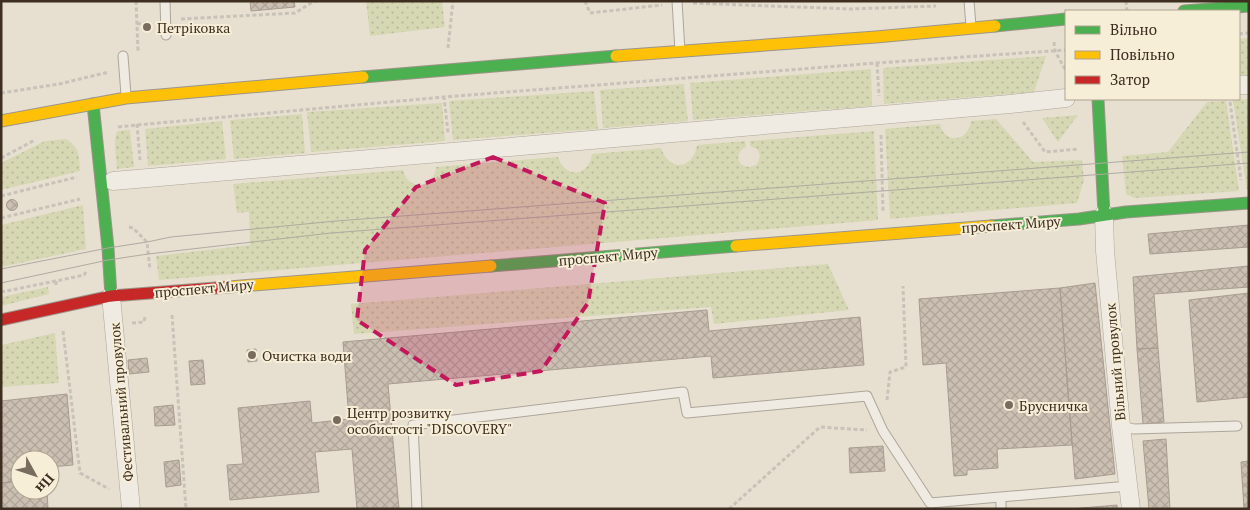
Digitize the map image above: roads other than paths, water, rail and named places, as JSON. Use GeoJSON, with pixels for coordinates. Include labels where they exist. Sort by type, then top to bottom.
{"type":"FeatureCollection","features":[{"type":"Feature","properties":{"kind":"street"},"geometry":{"type":"LineString","coordinates":[[1197,10],[1249,6]]}},
{"type":"Feature","properties":{"kind":"street"},"geometry":{"type":"LineString","coordinates":[[1,121],[131,98],[446,70],[876,37],[1065,19]]}},
{"type":"Feature","properties":{"kind":"street"},"geometry":{"type":"LineString","coordinates":[[113,181],[1065,98]]}},
{"type":"Feature","properties":{"kind":"street"},"geometry":{"type":"LineString","coordinates":[[1098,100],[1104,214]]}},
{"type":"Feature","properties":{"kind":"street"},"geometry":{"type":"LineString","coordinates":[[94,104],[111,296]]}},
{"type":"Feature","properties":{"kind":"street","name":"проспект Миру"},"geometry":{"type":"LineString","coordinates":[[1,320],[111,296],[152,292],[1079,219],[1104,214],[1247,203]]}},
{"type":"Feature","properties":{"kind":"street","name":"Вільний провулок"},"geometry":{"type":"LineString","coordinates":[[1104,214],[1105,250],[1121,426],[1131,509]]}},
{"type":"Feature","properties":{"kind":"street","name":"Фестивальний провулок"},"geometry":{"type":"LineString","coordinates":[[111,296],[130,509]]}},
{"type":"Feature","properties":{"kind":"lane"},"geometry":{"type":"LineString","coordinates":[[165,1],[166,35]]}},
{"type":"Feature","properties":{"kind":"lane"},"geometry":{"type":"LineString","coordinates":[[968,1],[971,27]]}},
{"type":"Feature","properties":{"kind":"lane"},"geometry":{"type":"LineString","coordinates":[[677,2],[680,51]]}},
{"type":"Feature","properties":{"kind":"lane"},"geometry":{"type":"LineString","coordinates":[[123,56],[123,68],[131,98]]}},
{"type":"Feature","properties":{"kind":"lane"},"geometry":{"type":"LineString","coordinates":[[417,509],[413,425],[683,392],[687,413],[867,396],[883,431],[930,503],[1129,486]]}},
{"type":"Feature","properties":{"kind":"lane"},"geometry":{"type":"LineString","coordinates":[[1121,426],[1134,429],[1237,426]]}},
{"type":"Feature","properties":{"kind":"lane"},"geometry":{"type":"LineString","coordinates":[[1001,497],[1002,509]]}},
{"type":"Feature","properties":{"kind":"tram line"},"geometry":{"type":"LineString","coordinates":[[1,269],[171,237],[336,221],[1249,152]]}},
{"type":"Feature","properties":{"kind":"tram line"},"geometry":{"type":"LineString","coordinates":[[1,283],[108,260],[331,233],[1249,163]]}},
{"type":"Feature","properties":{"kind":"place","name":"Петріковка"},"geometry":{"type":"Point","coordinates":[147,27]}},
{"type":"Feature","properties":{"kind":"place","name":"Очистка води"},"geometry":{"type":"Point","coordinates":[252,355]}},
{"type":"Feature","properties":{"kind":"place","name":"Брусничка"},"geometry":{"type":"Point","coordinates":[1009,405]}},
{"type":"Feature","properties":{"kind":"place","name":"Центр розвитку особистості \"DISCOVERY\""},"geometry":{"type":"Point","coordinates":[337,420]}}]}
